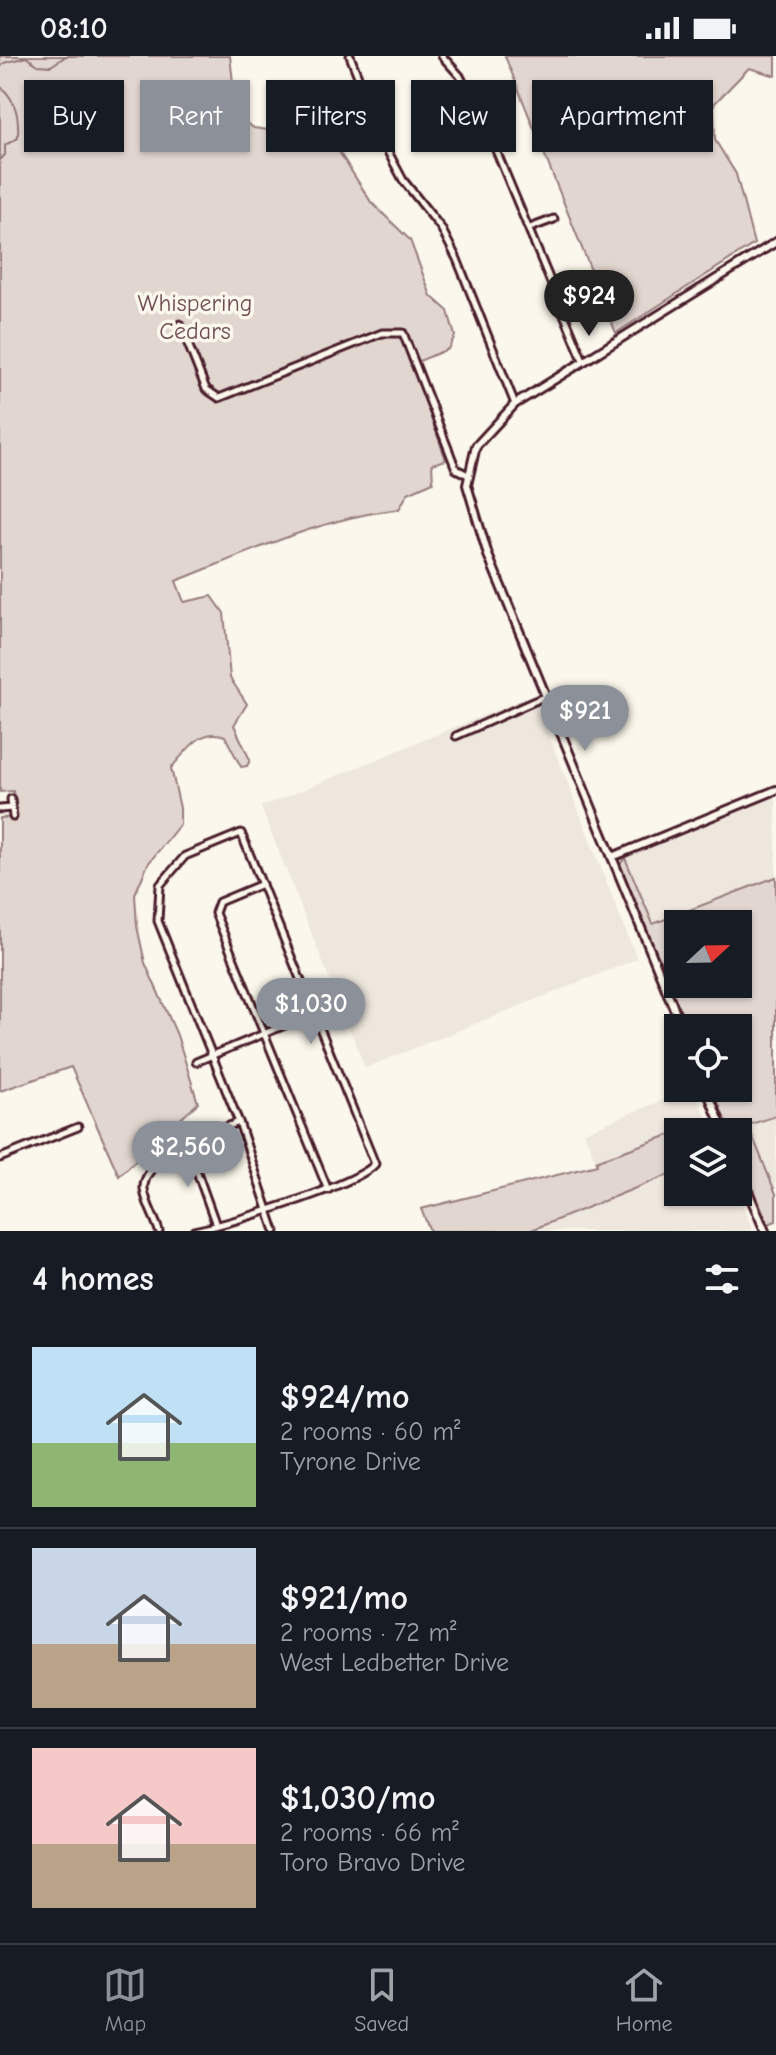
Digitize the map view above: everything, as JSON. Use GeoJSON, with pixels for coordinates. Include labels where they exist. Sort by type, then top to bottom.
{"type":"FeatureCollection","features":[{"type":"Feature","properties":{"kind":"street"},"geometry":{"type":"LineString","coordinates":[[350,56],[391,159],[412,193],[441,228],[457,259],[515,404]]}},
{"type":"Feature","properties":{"kind":"street"},"geometry":{"type":"LineString","coordinates":[[442,56],[460,76],[468,92],[530,228],[583,360]]}},
{"type":"Feature","properties":{"kind":"street"},"geometry":{"type":"LineString","coordinates":[[530,228],[554,219]]}},
{"type":"Feature","properties":{"kind":"street"},"geometry":{"type":"LineString","coordinates":[[676,1014],[488,555],[467,485],[468,475],[476,446],[515,404],[776,242]]}},
{"type":"Feature","properties":{"kind":"street"},"geometry":{"type":"LineString","coordinates":[[180,324],[206,389],[219,398],[382,333],[403,333],[456,469],[468,475]]}},
{"type":"Feature","properties":{"kind":"street"},"geometry":{"type":"LineString","coordinates":[[456,736],[546,696]]}},
{"type":"Feature","properties":{"kind":"street"},"geometry":{"type":"LineString","coordinates":[[612,857],[776,790]]}},
{"type":"Feature","properties":{"kind":"street"},"geometry":{"type":"LineString","coordinates":[[11,799],[13,817]]}},
{"type":"Feature","properties":{"kind":"street"},"geometry":{"type":"LineString","coordinates":[[0,809],[12,808]]}},
{"type":"Feature","properties":{"kind":"street"},"geometry":{"type":"LineString","coordinates":[[194,1231],[216,1225],[268,1208],[328,1190],[375,1164],[241,833],[185,856],[160,885],[158,921],[239,1122],[268,1208],[275,1231]]}},
{"type":"Feature","properties":{"kind":"street"},"geometry":{"type":"LineString","coordinates":[[262,884],[219,902],[215,913],[328,1190]]}},
{"type":"Feature","properties":{"kind":"street"},"geometry":{"type":"LineString","coordinates":[[196,1062],[314,1013]]}},
{"type":"Feature","properties":{"kind":"street"},"geometry":{"type":"LineString","coordinates":[[159,1231],[144,1191],[145,1183],[169,1151],[239,1122]]}},
{"type":"Feature","properties":{"kind":"street"},"geometry":{"type":"LineString","coordinates":[[0,1158],[78,1127]]}},
{"type":"Feature","properties":{"kind":"street"},"geometry":{"type":"LineString","coordinates":[[187,1144],[216,1225]]}},
{"type":"Feature","properties":{"kind":"street"},"geometry":{"type":"LineString","coordinates":[[752,1203],[763,1231]]}},
{"type":"Feature","properties":{"kind":"shaded area"},"geometry":{"type":"Polygon","coordinates":[[[533,695],[637,959],[365,1068],[261,807],[533,695]]]}},
{"type":"Feature","properties":{"kind":"shaded area"},"geometry":{"type":"Polygon","coordinates":[[[776,795],[776,877],[691,910],[664,910],[664,921],[653,925],[625,858],[776,795]]]}},
{"type":"Feature","properties":{"kind":"shaded area"},"geometry":{"type":"Polygon","coordinates":[[[664,1100],[700,1102],[707,1118],[664,1118],[664,1136],[596,1161],[584,1132],[664,1100]]]}},
{"type":"Feature","properties":{"kind":"shaded area"},"geometry":{"type":"Polygon","coordinates":[[[770,1115],[776,1116],[776,1194],[752,1135],[752,1123],[770,1115]]]}},
{"type":"Feature","properties":{"kind":"shaded area"},"geometry":{"type":"Polygon","coordinates":[[[664,1177],[664,1206],[743,1206],[753,1231],[529,1231],[664,1177]]]}},
{"type":"Feature","properties":{"kind":"green space","name":"Whispering Cedars"},"geometry":{"type":"Polygon","coordinates":[[[0,56],[230,56],[233,80],[140,80],[140,152],[250,152],[250,125],[266,130],[266,152],[339,152],[371,202],[410,240],[431,296],[448,311],[455,336],[448,349],[412,364],[446,460],[432,464],[433,482],[408,493],[399,509],[313,528],[176,581],[184,602],[212,596],[224,613],[230,678],[247,704],[234,725],[250,760],[247,766],[241,767],[225,736],[216,734],[195,742],[171,768],[180,808],[180,824],[148,864],[135,894],[137,926],[145,963],[177,1035],[198,1103],[119,1176],[71,1067],[0,1091],[0,818],[16,817],[13,791],[0,792],[0,56]]]}},
{"type":"Feature","properties":{"kind":"green space"},"geometry":{"type":"Polygon","coordinates":[[[505,56],[776,56],[776,76],[749,68],[714,104],[715,140],[736,174],[754,244],[616,333],[543,152],[713,152],[713,80],[532,80],[532,123],[505,56]]]}},
{"type":"Feature","properties":{"kind":"green space"},"geometry":{"type":"Polygon","coordinates":[[[625,858],[653,924],[664,920],[664,972],[620,864],[625,858]]]}},
{"type":"Feature","properties":{"kind":"green space"},"geometry":{"type":"Polygon","coordinates":[[[776,877],[776,1116],[752,1124],[752,1118],[724,1118],[718,1102],[752,1102],[752,1014],[681,1014],[675,998],[752,998],[752,910],[690,910],[776,877]]]}},
{"type":"Feature","properties":{"kind":"green space"},"geometry":{"type":"Polygon","coordinates":[[[752,1135],[776,1194],[776,1221],[768,1224],[752,1185],[752,1135]]]}},
{"type":"Feature","properties":{"kind":"green space"},"geometry":{"type":"Polygon","coordinates":[[[664,1137],[664,1177],[529,1231],[430,1231],[421,1209],[597,1165],[596,1161],[664,1137]]]}},
{"type":"Feature","properties":{"kind":"waterway"},"geometry":{"type":"LineString","coordinates":[[0,68],[4,63],[26,57],[38,65],[51,66],[66,56]]}},
{"type":"Feature","properties":{"kind":"waterway"},"geometry":{"type":"LineString","coordinates":[[0,86],[13,104],[18,130],[18,138],[5,145],[5,155],[0,160]]}}]}
